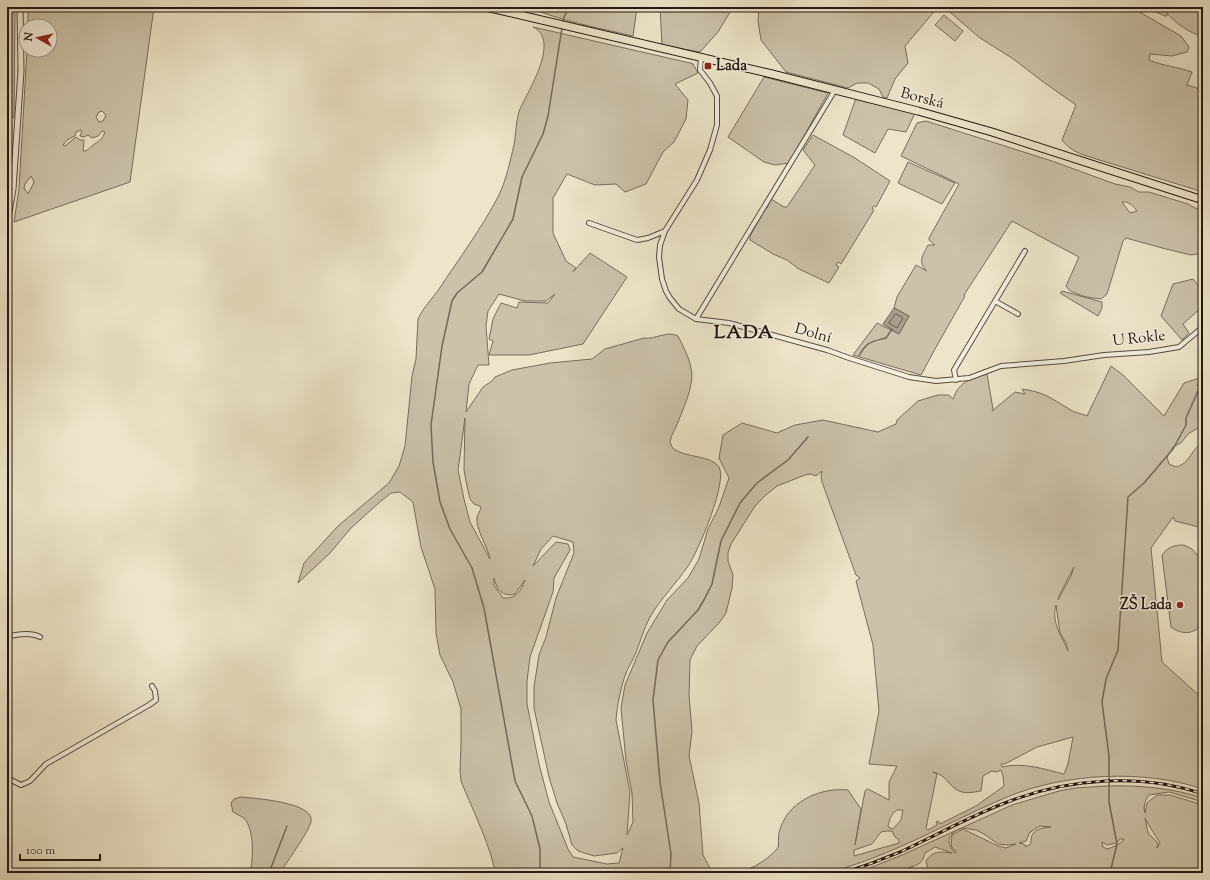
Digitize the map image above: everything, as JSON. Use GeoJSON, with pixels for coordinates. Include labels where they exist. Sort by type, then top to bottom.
{"type":"FeatureCollection","features":[{"type":"Feature","properties":{"kind":"main road","name":"Borská"},"geometry":{"type":"LineString","coordinates":[[486,7],[772,74],[918,111],[992,132],[1203,200]]}},
{"type":"Feature","properties":{"kind":"street"},"geometry":{"type":"LineString","coordinates":[[7,224],[13,190],[21,71],[20,7]]}},
{"type":"Feature","properties":{"kind":"street","name":"Dolní"},"geometry":{"type":"LineString","coordinates":[[700,57],[700,70],[710,83],[717,96],[717,125],[708,156],[697,180],[665,231],[658,257],[666,291],[679,309],[696,319],[729,323],[794,340],[919,380],[936,382],[970,378],[1001,366],[1064,361],[1094,356]]}},
{"type":"Feature","properties":{"kind":"street"},"geometry":{"type":"LineString","coordinates":[[696,319],[835,90]]}},
{"type":"Feature","properties":{"kind":"street"},"geometry":{"type":"LineString","coordinates":[[589,223],[637,240],[648,238],[665,231]]}},
{"type":"Feature","properties":{"kind":"street"},"geometry":{"type":"LineString","coordinates":[[956,380],[954,370],[1025,251]]}},
{"type":"Feature","properties":{"kind":"street"},"geometry":{"type":"LineString","coordinates":[[995,301],[1018,314]]}},
{"type":"Feature","properties":{"kind":"street","name":"U Rokle"},"geometry":{"type":"LineString","coordinates":[[1094,356],[1149,352],[1179,346],[1203,327]]}},
{"type":"Feature","properties":{"kind":"street"},"geometry":{"type":"LineString","coordinates":[[7,637],[34,634],[40,637]]}},
{"type":"Feature","properties":{"kind":"street"},"geometry":{"type":"LineString","coordinates":[[7,780],[11,780],[21,785],[30,781],[46,764],[149,705],[156,700],[155,691],[152,686]]}},
{"type":"Feature","properties":{"kind":"shaded area"},"geometry":{"type":"Polygon","coordinates":[[[7,7],[15,7],[14,118],[7,113],[7,7]]]}},
{"type":"Feature","properties":{"kind":"shaded area"},"geometry":{"type":"Polygon","coordinates":[[[28,7],[154,7],[130,182],[14,222],[19,189],[27,58],[58,58],[58,18],[28,18],[28,7]],[[102,111],[99,112],[96,117],[99,122],[103,121],[106,115],[102,111]],[[81,130],[76,132],[75,136],[67,140],[63,145],[65,146],[76,137],[80,140],[84,140],[83,151],[87,150],[102,138],[105,132],[102,131],[98,136],[92,138],[88,135],[84,137],[80,136],[81,130]],[[31,176],[24,188],[28,194],[34,182],[31,176]]]}},
{"type":"Feature","properties":{"kind":"shaded area"},"geometry":{"type":"Polygon","coordinates":[[[528,7],[656,7],[656,9],[637,8],[633,36],[566,20],[528,7]]]}},
{"type":"Feature","properties":{"kind":"shaded area"},"geometry":{"type":"Polygon","coordinates":[[[660,7],[733,7],[718,32],[700,52],[662,45],[660,7]]]}},
{"type":"Feature","properties":{"kind":"shaded area"},"geometry":{"type":"Polygon","coordinates":[[[759,7],[938,7],[905,46],[908,63],[895,79],[887,98],[883,97],[879,89],[868,83],[857,83],[848,88],[786,72],[761,40],[758,21],[759,7]]]}},
{"type":"Feature","properties":{"kind":"shaded area"},"geometry":{"type":"Polygon","coordinates":[[[944,7],[1131,7],[1181,36],[1189,47],[1187,52],[1172,56],[1150,54],[1149,60],[1192,72],[1187,85],[1203,90],[1203,192],[1088,157],[1065,144],[1062,140],[1076,105],[1012,58],[980,38],[944,7]]]}},
{"type":"Feature","properties":{"kind":"shaded area"},"geometry":{"type":"Polygon","coordinates":[[[1145,7],[1203,7],[1203,37],[1184,28],[1167,13],[1167,16],[1165,16],[1145,7]]]}},
{"type":"Feature","properties":{"kind":"shaded area"},"geometry":{"type":"Polygon","coordinates":[[[944,15],[963,31],[955,41],[935,25],[944,15]]]}},
{"type":"Feature","properties":{"kind":"shaded area"},"geometry":{"type":"Polygon","coordinates":[[[533,27],[690,63],[693,64],[698,73],[675,84],[688,100],[686,119],[674,142],[663,152],[646,184],[625,192],[616,184],[595,185],[567,174],[553,198],[553,233],[566,261],[576,268],[573,272],[590,253],[627,277],[583,344],[529,355],[489,355],[493,341],[489,339],[493,319],[501,303],[517,308],[519,302],[548,303],[555,294],[546,301],[525,301],[499,294],[488,311],[486,326],[489,365],[478,365],[469,384],[466,412],[483,387],[495,377],[512,370],[550,363],[592,359],[605,349],[644,338],[652,338],[670,334],[678,336],[687,356],[692,374],[692,381],[686,402],[671,436],[670,442],[672,447],[679,452],[704,458],[715,463],[719,467],[721,475],[716,501],[711,516],[693,558],[650,617],[622,684],[616,720],[630,792],[627,835],[633,822],[632,793],[626,761],[621,708],[625,685],[647,633],[667,600],[688,578],[699,559],[708,529],[719,507],[729,478],[719,458],[723,435],[742,423],[777,433],[795,425],[823,420],[878,432],[896,424],[897,420],[918,401],[938,395],[949,395],[953,399],[962,384],[971,379],[987,374],[993,409],[992,411],[1015,392],[1025,394],[1022,389],[1042,394],[1071,410],[1087,416],[1111,366],[1123,375],[1164,416],[1184,383],[1203,377],[1197,386],[1203,384],[1203,425],[1188,434],[1181,443],[1173,447],[1167,457],[1169,464],[1176,467],[1182,465],[1203,442],[1203,528],[1175,521],[1173,517],[1151,548],[1162,662],[1203,699],[1203,789],[1156,778],[1130,776],[1105,776],[1054,783],[1007,797],[898,848],[830,872],[819,874],[730,873],[750,868],[767,858],[778,848],[779,833],[783,822],[789,813],[806,799],[826,791],[848,790],[861,809],[855,845],[865,791],[868,789],[889,800],[889,782],[897,766],[869,764],[879,711],[873,645],[856,581],[860,578],[856,575],[822,482],[822,471],[816,476],[811,474],[805,475],[777,486],[755,506],[731,544],[728,553],[728,561],[733,575],[732,588],[726,613],[719,623],[697,646],[690,660],[689,695],[692,731],[689,756],[699,803],[703,855],[711,870],[720,873],[619,873],[593,871],[494,873],[491,855],[461,781],[461,709],[453,682],[440,655],[436,633],[435,589],[421,547],[413,502],[400,492],[391,493],[351,528],[330,553],[298,583],[304,563],[338,526],[389,483],[399,466],[405,446],[412,376],[416,359],[418,319],[477,232],[501,191],[508,171],[520,109],[540,66],[544,43],[541,34],[533,27]],[[465,418],[458,470],[470,522],[490,559],[478,527],[477,517],[481,508],[480,506],[474,504],[470,499],[464,470],[465,418]],[[553,536],[541,549],[533,566],[556,542],[568,544],[570,550],[554,578],[553,592],[530,657],[527,681],[527,704],[539,764],[549,802],[568,849],[573,857],[607,864],[619,863],[623,848],[617,853],[594,856],[578,851],[572,845],[549,777],[534,708],[534,687],[539,655],[546,637],[556,598],[574,553],[573,542],[553,536]],[[1074,567],[1059,596],[1058,600],[1071,576],[1074,567]],[[494,578],[494,585],[503,598],[515,596],[522,588],[525,580],[515,594],[510,595],[501,592],[494,578]],[[1056,605],[1056,624],[1058,629],[1068,651],[1066,643],[1060,633],[1056,605]],[[1073,737],[1037,747],[1005,764],[1001,764],[1002,767],[1017,765],[1041,768],[1064,774],[1068,764],[1073,737]],[[1001,770],[997,772],[992,771],[983,776],[981,791],[967,793],[955,789],[938,773],[933,772],[937,774],[926,828],[928,830],[937,825],[936,822],[938,821],[940,824],[976,806],[1004,786],[1001,770]],[[897,810],[892,815],[888,827],[893,829],[901,820],[903,810],[897,810]],[[892,831],[881,832],[872,844],[854,850],[854,856],[899,843],[899,840],[895,837],[892,831]]]}},
{"type":"Feature","properties":{"kind":"shaded area"},"geometry":{"type":"Polygon","coordinates":[[[764,77],[828,93],[789,163],[775,165],[764,162],[728,137],[764,77]]]}},
{"type":"Feature","properties":{"kind":"shaded area"},"geometry":{"type":"Polygon","coordinates":[[[856,98],[915,113],[906,132],[888,129],[875,153],[843,135],[856,98]]]}},
{"type":"Feature","properties":{"kind":"shaded area"},"geometry":{"type":"Polygon","coordinates":[[[926,121],[1052,161],[1115,184],[1130,187],[1139,192],[1149,192],[1203,210],[1203,253],[1191,255],[1126,238],[1123,241],[1107,294],[1101,299],[1086,297],[1070,291],[1066,286],[1079,257],[1012,221],[964,295],[965,296],[921,375],[853,355],[877,323],[899,334],[909,316],[894,308],[897,297],[916,265],[927,271],[922,265],[922,258],[928,245],[935,245],[929,240],[929,238],[959,184],[901,156],[917,123],[926,121]],[[1122,202],[1130,213],[1137,211],[1131,204],[1122,202]]]}},
{"type":"Feature","properties":{"kind":"shaded area"},"geometry":{"type":"Polygon","coordinates":[[[813,135],[855,158],[890,181],[876,207],[874,206],[872,208],[874,210],[841,264],[838,262],[836,265],[839,267],[829,283],[799,269],[787,260],[773,254],[750,240],[750,236],[765,209],[768,207],[771,199],[784,207],[787,207],[815,165],[803,150],[813,135]]]}},
{"type":"Feature","properties":{"kind":"shaded area"},"geometry":{"type":"Polygon","coordinates":[[[908,162],[955,183],[942,204],[898,183],[908,162]]]}},
{"type":"Feature","properties":{"kind":"shaded area"},"geometry":{"type":"Polygon","coordinates":[[[1193,279],[1203,292],[1203,306],[1183,324],[1189,333],[1182,340],[1161,316],[1173,284],[1193,279]]]}},
{"type":"Feature","properties":{"kind":"shaded area"},"geometry":{"type":"Polygon","coordinates":[[[1062,291],[1102,302],[1102,308],[1098,316],[1060,293],[1062,291]]]}},
{"type":"Feature","properties":{"kind":"shaded area"},"geometry":{"type":"Polygon","coordinates":[[[1184,545],[1192,549],[1199,557],[1203,593],[1203,623],[1192,632],[1179,631],[1171,627],[1162,555],[1172,547],[1184,545]]]}},
{"type":"Feature","properties":{"kind":"shaded area"},"geometry":{"type":"Polygon","coordinates":[[[1131,786],[1179,792],[1203,798],[1203,802],[1169,792],[1149,795],[1145,801],[1144,808],[1145,813],[1147,803],[1157,795],[1170,795],[1203,805],[1203,873],[929,873],[926,861],[931,855],[938,852],[952,853],[935,847],[925,853],[920,863],[908,868],[913,868],[915,873],[890,873],[891,871],[886,873],[857,873],[902,855],[1012,805],[1059,791],[1075,788],[1131,786]],[[1145,818],[1148,833],[1158,843],[1157,848],[1160,843],[1145,818]],[[1040,826],[1030,832],[1026,841],[1019,843],[1028,846],[1031,843],[1031,838],[1034,832],[1051,827],[1040,826]],[[963,828],[951,835],[949,841],[952,849],[955,853],[956,852],[951,846],[952,835],[963,829],[998,846],[1006,848],[1016,844],[998,844],[976,830],[963,828]],[[1120,839],[1117,843],[1107,845],[1102,842],[1103,847],[1107,849],[1119,844],[1124,839],[1120,839]]]}},
{"type":"Feature","properties":{"kind":"shaded area"},"geometry":{"type":"Polygon","coordinates":[[[240,797],[282,802],[304,810],[310,815],[311,822],[307,831],[280,873],[250,873],[252,860],[252,837],[248,823],[244,818],[233,812],[231,803],[234,799],[240,797]]]}},
{"type":"Feature","properties":{"kind":"water"},"geometry":{"type":"Polygon","coordinates":[[[894,308],[909,316],[899,334],[883,324],[894,308]]]}},
{"type":"Feature","properties":{"kind":"waterway"},"geometry":{"type":"LineString","coordinates":[[563,22],[569,7]]}},
{"type":"Feature","properties":{"kind":"waterway"},"geometry":{"type":"LineString","coordinates":[[540,873],[540,849],[532,816],[515,781],[484,608],[472,568],[450,529],[440,502],[433,462],[431,425],[442,346],[452,301],[457,293],[482,272],[513,219],[522,177],[543,134],[548,116],[562,28]]}},
{"type":"Feature","properties":{"kind":"waterway"},"geometry":{"type":"LineString","coordinates":[[859,356],[864,347],[873,341],[886,338],[892,329]]}},
{"type":"Feature","properties":{"kind":"waterway"},"geometry":{"type":"LineString","coordinates":[[1110,873],[1117,844],[1109,802],[1109,756],[1102,702],[1106,679],[1118,650],[1128,497],[1144,483],[1173,449],[1186,425],[1186,418],[1198,391]]}},
{"type":"Feature","properties":{"kind":"waterway"},"geometry":{"type":"LineString","coordinates":[[670,873],[671,854],[660,782],[653,700],[658,660],[668,642],[698,610],[705,598],[712,584],[721,541],[740,503],[757,483],[788,460],[808,437]]}},
{"type":"Feature","properties":{"kind":"waterway"},"geometry":{"type":"LineString","coordinates":[[269,873],[287,826]]}},
{"type":"Feature","properties":{"kind":"railway"},"geometry":{"type":"LineString","coordinates":[[843,873],[900,852],[968,819],[1010,801],[1057,787],[1081,783],[1131,781],[1180,787],[1203,794]]}},
{"type":"Feature","properties":{"kind":"place","name":"Lada"},"geometry":{"type":"Point","coordinates":[708,66]}},
{"type":"Feature","properties":{"kind":"place","name":"ZŠ Lada"},"geometry":{"type":"Point","coordinates":[1180,605]}},
{"type":"Feature","properties":{"kind":"district","name":"LADA"},"geometry":{"type":"Point","coordinates":[744,333]}}]}
